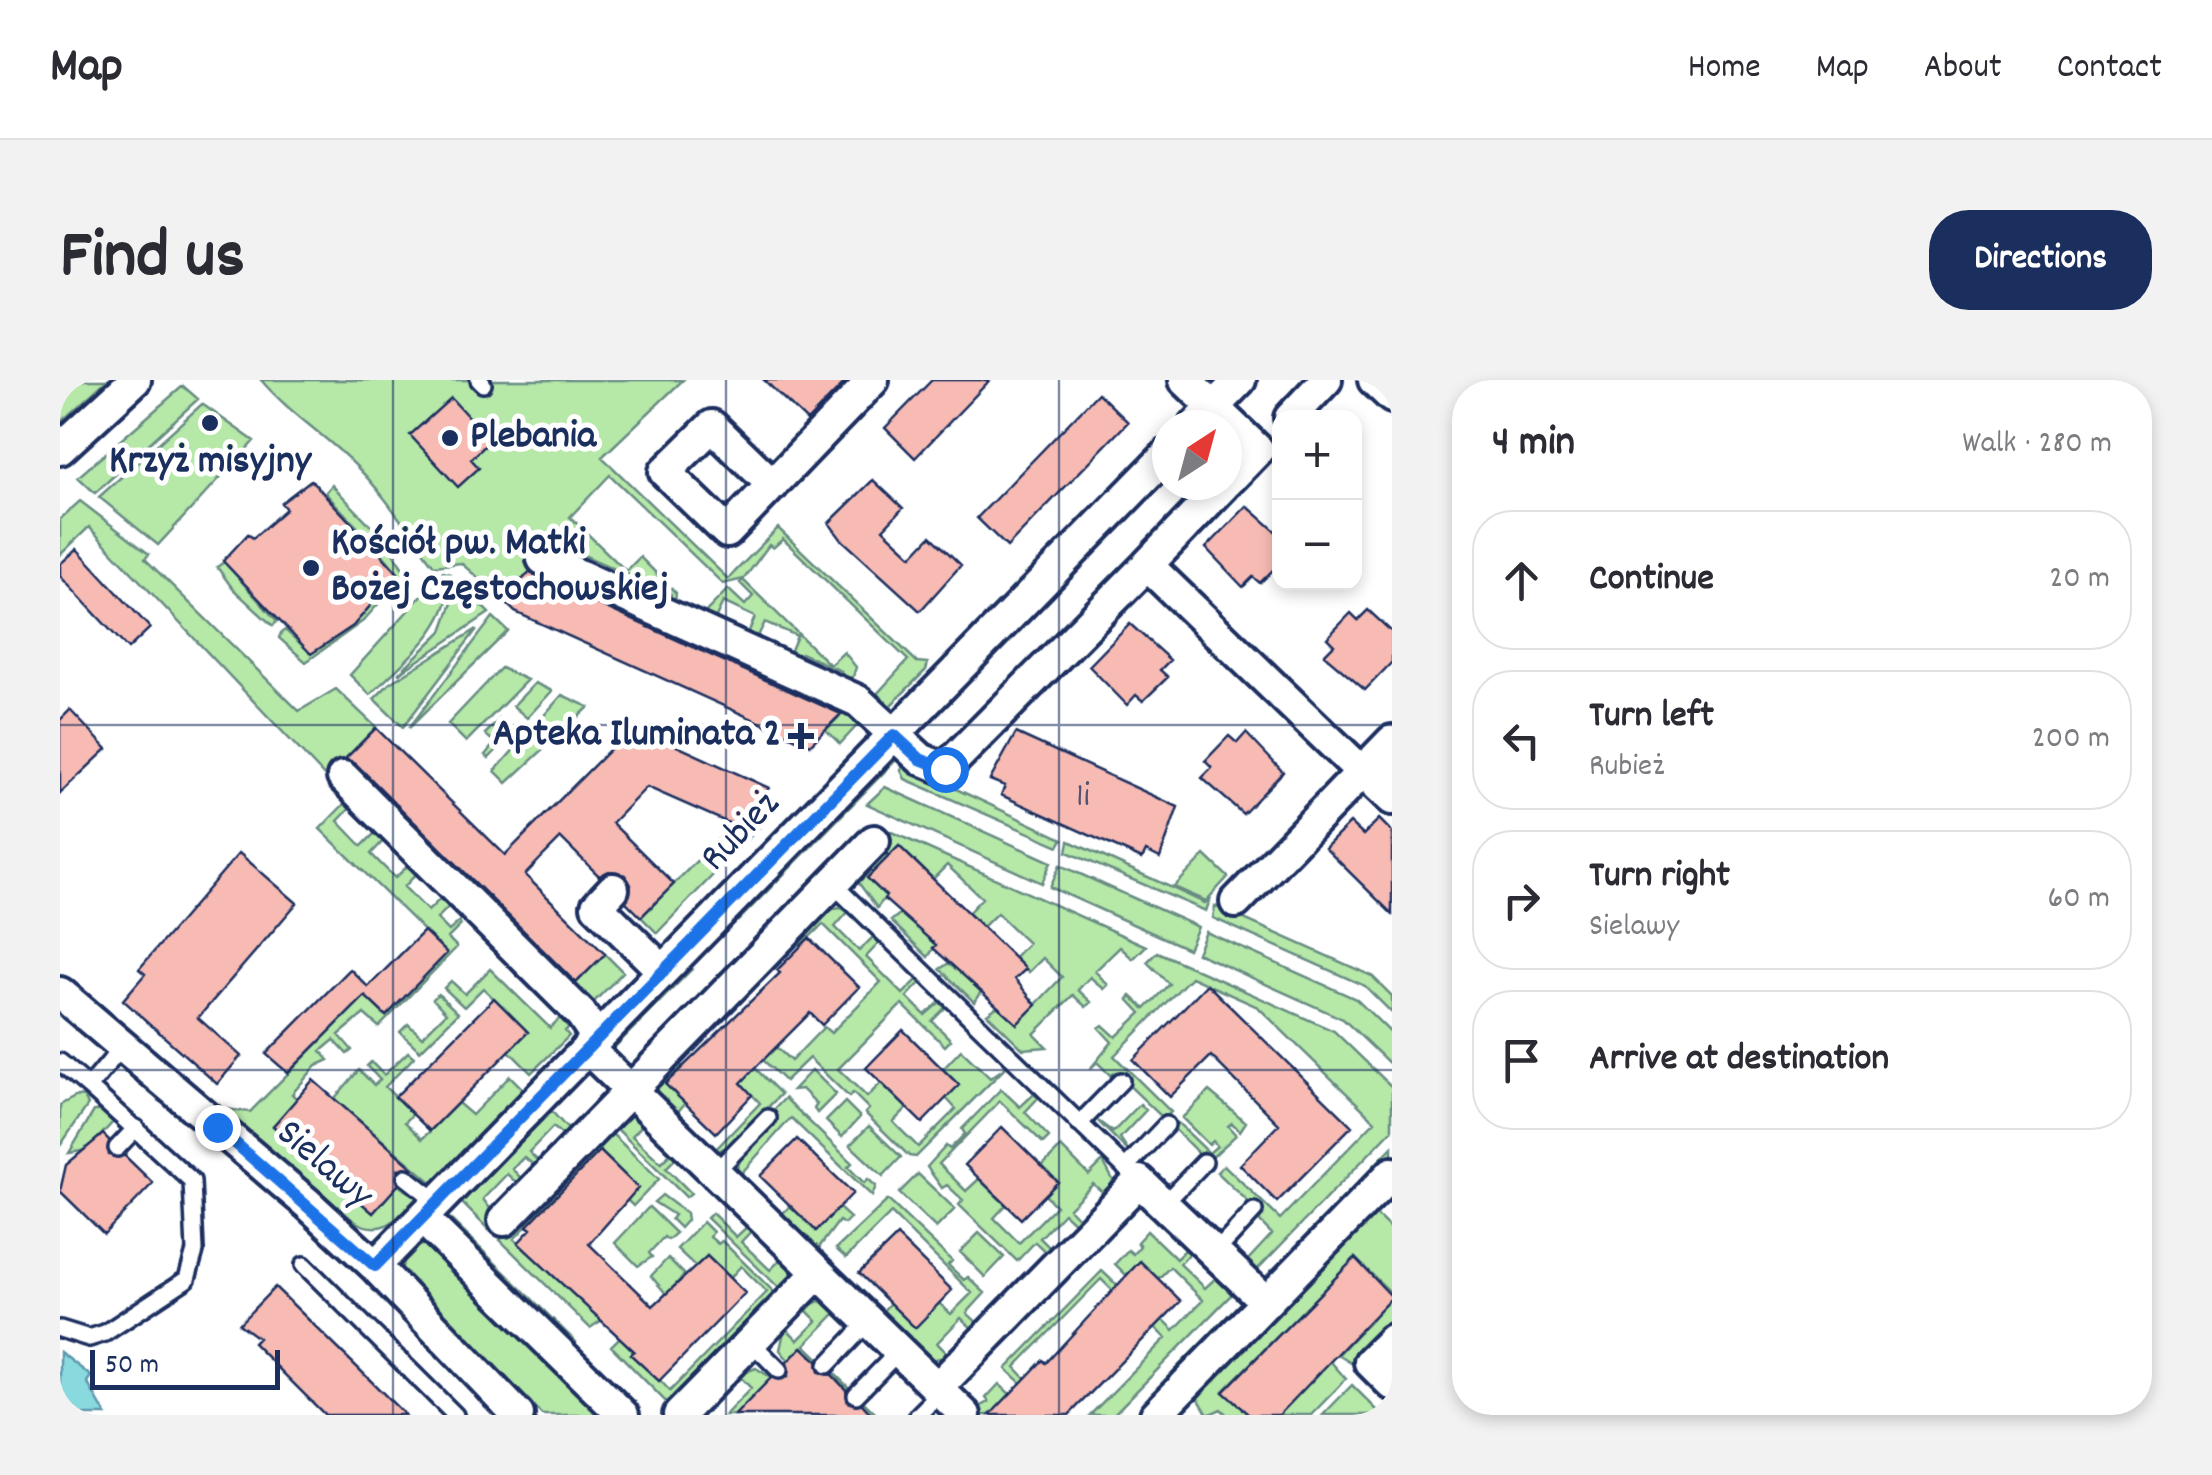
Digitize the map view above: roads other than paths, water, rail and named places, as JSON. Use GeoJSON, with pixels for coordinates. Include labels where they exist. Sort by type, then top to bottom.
{"type":"FeatureCollection","features":[{"type":"Feature","properties":{"kind":"street"},"geometry":{"type":"LineString","coordinates":[[60,449],[136,380]]}},
{"type":"Feature","properties":{"kind":"street"},"geometry":{"type":"LineString","coordinates":[[772,485],[873,380]]}},
{"type":"Feature","properties":{"kind":"street"},"geometry":{"type":"LineString","coordinates":[[1184,380],[1201,410]]}},
{"type":"Feature","properties":{"kind":"street"},"geometry":{"type":"LineString","coordinates":[[1210,410],[1240,380]]}},
{"type":"Feature","properties":{"kind":"street"},"geometry":{"type":"LineString","coordinates":[[1298,410],[1326,380]]}},
{"type":"Feature","properties":{"kind":"street"},"geometry":{"type":"LineString","coordinates":[[1374,380],[1392,397]]}},
{"type":"Feature","properties":{"kind":"street"},"geometry":{"type":"LineString","coordinates":[[1242,467],[1272,436]]}},
{"type":"Feature","properties":{"kind":"street"},"geometry":{"type":"LineString","coordinates":[[1242,440],[1258,450]]}},
{"type":"Feature","properties":{"kind":"street","name":"Rubież"},"geometry":{"type":"LineString","coordinates":[[375,1266],[1152,469]]}},
{"type":"Feature","properties":{"kind":"street"},"geometry":{"type":"LineString","coordinates":[[544,559],[858,701],[920,759],[945,769],[1210,500]]}},
{"type":"Feature","properties":{"kind":"street"},"geometry":{"type":"LineString","coordinates":[[1147,564],[1377,771],[1377,785],[1392,799]]}},
{"type":"Feature","properties":{"kind":"street"},"geometry":{"type":"LineString","coordinates":[[1236,902],[1377,771],[1392,741]]}},
{"type":"Feature","properties":{"kind":"street"},"geometry":{"type":"LineString","coordinates":[[342,777],[582,1014],[592,1043],[631,1090],[965,1415]]}},
{"type":"Feature","properties":{"kind":"street"},"geometry":{"type":"LineString","coordinates":[[504,1220],[874,841]]}},
{"type":"Feature","properties":{"kind":"street"},"geometry":{"type":"LineString","coordinates":[[613,889],[597,906],[663,971]]}},
{"type":"Feature","properties":{"kind":"street","name":"Sielawy"},"geometry":{"type":"LineString","coordinates":[[60,994],[375,1266],[518,1415]]}},
{"type":"Feature","properties":{"kind":"street"},"geometry":{"type":"LineString","coordinates":[[1173,1409],[1266,1302],[1392,1173]]}},
{"type":"Feature","properties":{"kind":"street"},"geometry":{"type":"LineString","coordinates":[[939,1390],[1132,1175],[1266,1302]]}},
{"type":"Feature","properties":{"kind":"street"},"geometry":{"type":"LineString","coordinates":[[436,1204],[623,1415]]}},
{"type":"Feature","properties":{"kind":"street"},"geometry":{"type":"LineString","coordinates":[[678,1415],[817,1274]]}},
{"type":"Feature","properties":{"kind":"street"},"geometry":{"type":"LineString","coordinates":[[1392,1340],[1370,1362],[1392,1384]]}},
{"type":"Feature","properties":{"kind":"lane"},"geometry":{"type":"LineString","coordinates":[[833,884],[1132,1175],[1166,1126]]}},
{"type":"Feature","properties":{"kind":"lane"},"geometry":{"type":"LineString","coordinates":[[88,1087],[122,1047]]}},
{"type":"Feature","properties":{"kind":"lane"},"geometry":{"type":"LineString","coordinates":[[60,1062],[192,1181],[192,1264],[187,1278],[105,1333],[89,1338],[60,1330]]}},
{"type":"Feature","properties":{"kind":"lane"},"geometry":{"type":"LineString","coordinates":[[1079,1124],[1120,1081]]}},
{"type":"Feature","properties":{"kind":"lane"},"geometry":{"type":"LineString","coordinates":[[715,1172],[768,1118]]}},
{"type":"Feature","properties":{"kind":"lane"},"geometry":{"type":"LineString","coordinates":[[117,1148],[136,1128]]}},
{"type":"Feature","properties":{"kind":"lane"},"geometry":{"type":"LineString","coordinates":[[1164,1205],[1204,1162]]}},
{"type":"Feature","properties":{"kind":"lane"},"geometry":{"type":"LineString","coordinates":[[406,1177],[436,1204]]}},
{"type":"Feature","properties":{"kind":"lane"},"geometry":{"type":"LineString","coordinates":[[1215,1254],[1254,1211]]}},
{"type":"Feature","properties":{"kind":"lane"},"geometry":{"type":"LineString","coordinates":[[304,1265],[455,1415]]}},
{"type":"Feature","properties":{"kind":"lane"},"geometry":{"type":"LineString","coordinates":[[827,1366],[868,1322]]}},
{"type":"Feature","properties":{"kind":"lane"},"geometry":{"type":"LineString","coordinates":[[750,1342],[780,1370]]}},
{"type":"Feature","properties":{"kind":"lane"},"geometry":{"type":"LineString","coordinates":[[856,1395],[898,1351]]}},
{"type":"Feature","properties":{"kind":"lane"},"geometry":{"type":"LineString","coordinates":[[918,1415],[939,1390]]}},
{"type":"Feature","properties":{"kind":"water"},"geometry":{"type":"Polygon","coordinates":[[[60,1352],[91,1376],[87,1382],[106,1415],[60,1415],[60,1352]]]}},
{"type":"Feature","properties":{"kind":"place","name":"Krzyż misyjny"},"geometry":{"type":"Point","coordinates":[210,423]}},
{"type":"Feature","properties":{"kind":"place","name":"Plebania"},"geometry":{"type":"Point","coordinates":[450,438]}},
{"type":"Feature","properties":{"kind":"place","name":"Kościół pw. Matki Bożej Częstochowskiej"},"geometry":{"type":"Point","coordinates":[311,568]}},
{"type":"Feature","properties":{"kind":"place","name":"Apteka Iluminata 2"},"geometry":{"type":"Point","coordinates":[801,736]}}]}
